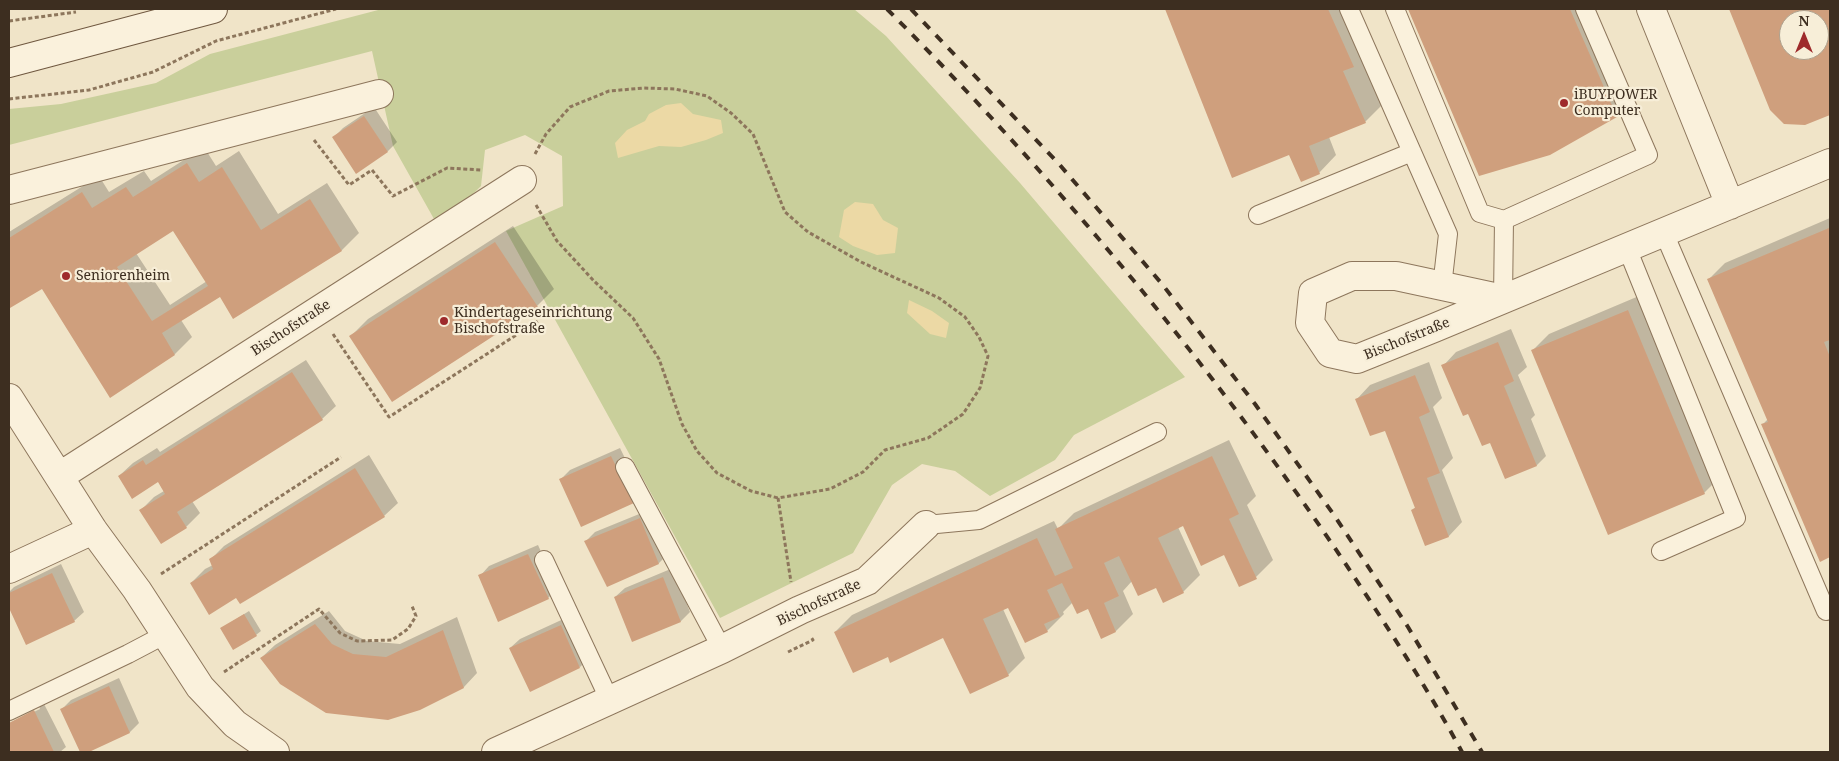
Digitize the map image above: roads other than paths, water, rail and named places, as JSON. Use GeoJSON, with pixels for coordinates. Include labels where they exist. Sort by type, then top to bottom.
{"type":"FeatureCollection","features":[{"type":"Feature","properties":{"kind":"street"},"geometry":{"type":"LineString","coordinates":[[9,63],[213,9]]}},
{"type":"Feature","properties":{"kind":"street"},"geometry":{"type":"LineString","coordinates":[[1651,9],[1730,205]]}},
{"type":"Feature","properties":{"kind":"street"},"geometry":{"type":"LineString","coordinates":[[9,190],[379,94]]}},
{"type":"Feature","properties":{"kind":"street","name":"Bischofstraße"},"geometry":{"type":"LineString","coordinates":[[1503,299],[1396,276],[1352,276],[1313,293],[1310,323],[1330,353],[1357,359],[1628,248],[1830,164]]}},
{"type":"Feature","properties":{"kind":"street","name":"Bischofstraße"},"geometry":{"type":"LineString","coordinates":[[60,476],[522,180]]}},
{"type":"Feature","properties":{"kind":"street"},"geometry":{"type":"LineString","coordinates":[[9,398],[94,530],[137,590],[200,687],[235,724],[275,752]]}},
{"type":"Feature","properties":{"kind":"street","name":"Bischofstraße"},"geometry":{"type":"LineString","coordinates":[[496,752],[610,701],[867,580],[926,525]]}},
{"type":"Feature","properties":{"kind":"street"},"geometry":{"type":"LineString","coordinates":[[9,568],[94,530]]}},
{"type":"Feature","properties":{"kind":"lane"},"geometry":{"type":"LineString","coordinates":[[1349,9],[1448,234],[1442,287]]}},
{"type":"Feature","properties":{"kind":"lane"},"geometry":{"type":"LineString","coordinates":[[1395,9],[1480,214],[1504,220],[1648,155],[1585,9]]}},
{"type":"Feature","properties":{"kind":"lane"},"geometry":{"type":"LineString","coordinates":[[1258,216],[1412,152]]}},
{"type":"Feature","properties":{"kind":"lane"},"geometry":{"type":"LineString","coordinates":[[1503,299],[1504,220]]}},
{"type":"Feature","properties":{"kind":"lane"},"geometry":{"type":"LineString","coordinates":[[1664,233],[1826,611],[1830,609]]}},
{"type":"Feature","properties":{"kind":"lane"},"geometry":{"type":"LineString","coordinates":[[1628,248],[1736,518],[1662,551]]}},
{"type":"Feature","properties":{"kind":"lane","name":"Bischofstraße"},"geometry":{"type":"LineString","coordinates":[[926,525],[979,520],[1157,432]]}},
{"type":"Feature","properties":{"kind":"lane"},"geometry":{"type":"LineString","coordinates":[[625,467],[722,649]]}},
{"type":"Feature","properties":{"kind":"lane"},"geometry":{"type":"LineString","coordinates":[[544,560],[610,701]]}},
{"type":"Feature","properties":{"kind":"lane"},"geometry":{"type":"LineString","coordinates":[[9,711],[166,634]]}},
{"type":"Feature","properties":{"kind":"railway"},"geometry":{"type":"LineString","coordinates":[[887,9],[950,73],[1071,207],[1186,345],[1241,416],[1345,563],[1391,633],[1462,752]]}},
{"type":"Feature","properties":{"kind":"railway"},"geometry":{"type":"LineString","coordinates":[[911,9],[1059,164],[1162,284],[1255,404],[1334,515],[1408,627],[1482,752]]}},
{"type":"Feature","properties":{"kind":"place","name":"iBUYPOWER Computer"},"geometry":{"type":"Point","coordinates":[1564,103]}},
{"type":"Feature","properties":{"kind":"place","name":"Seniorenheim"},"geometry":{"type":"Point","coordinates":[66,276]}},
{"type":"Feature","properties":{"kind":"place","name":"Kindertageseinrichtung Bischofstraße"},"geometry":{"type":"Point","coordinates":[444,321]}}]}
